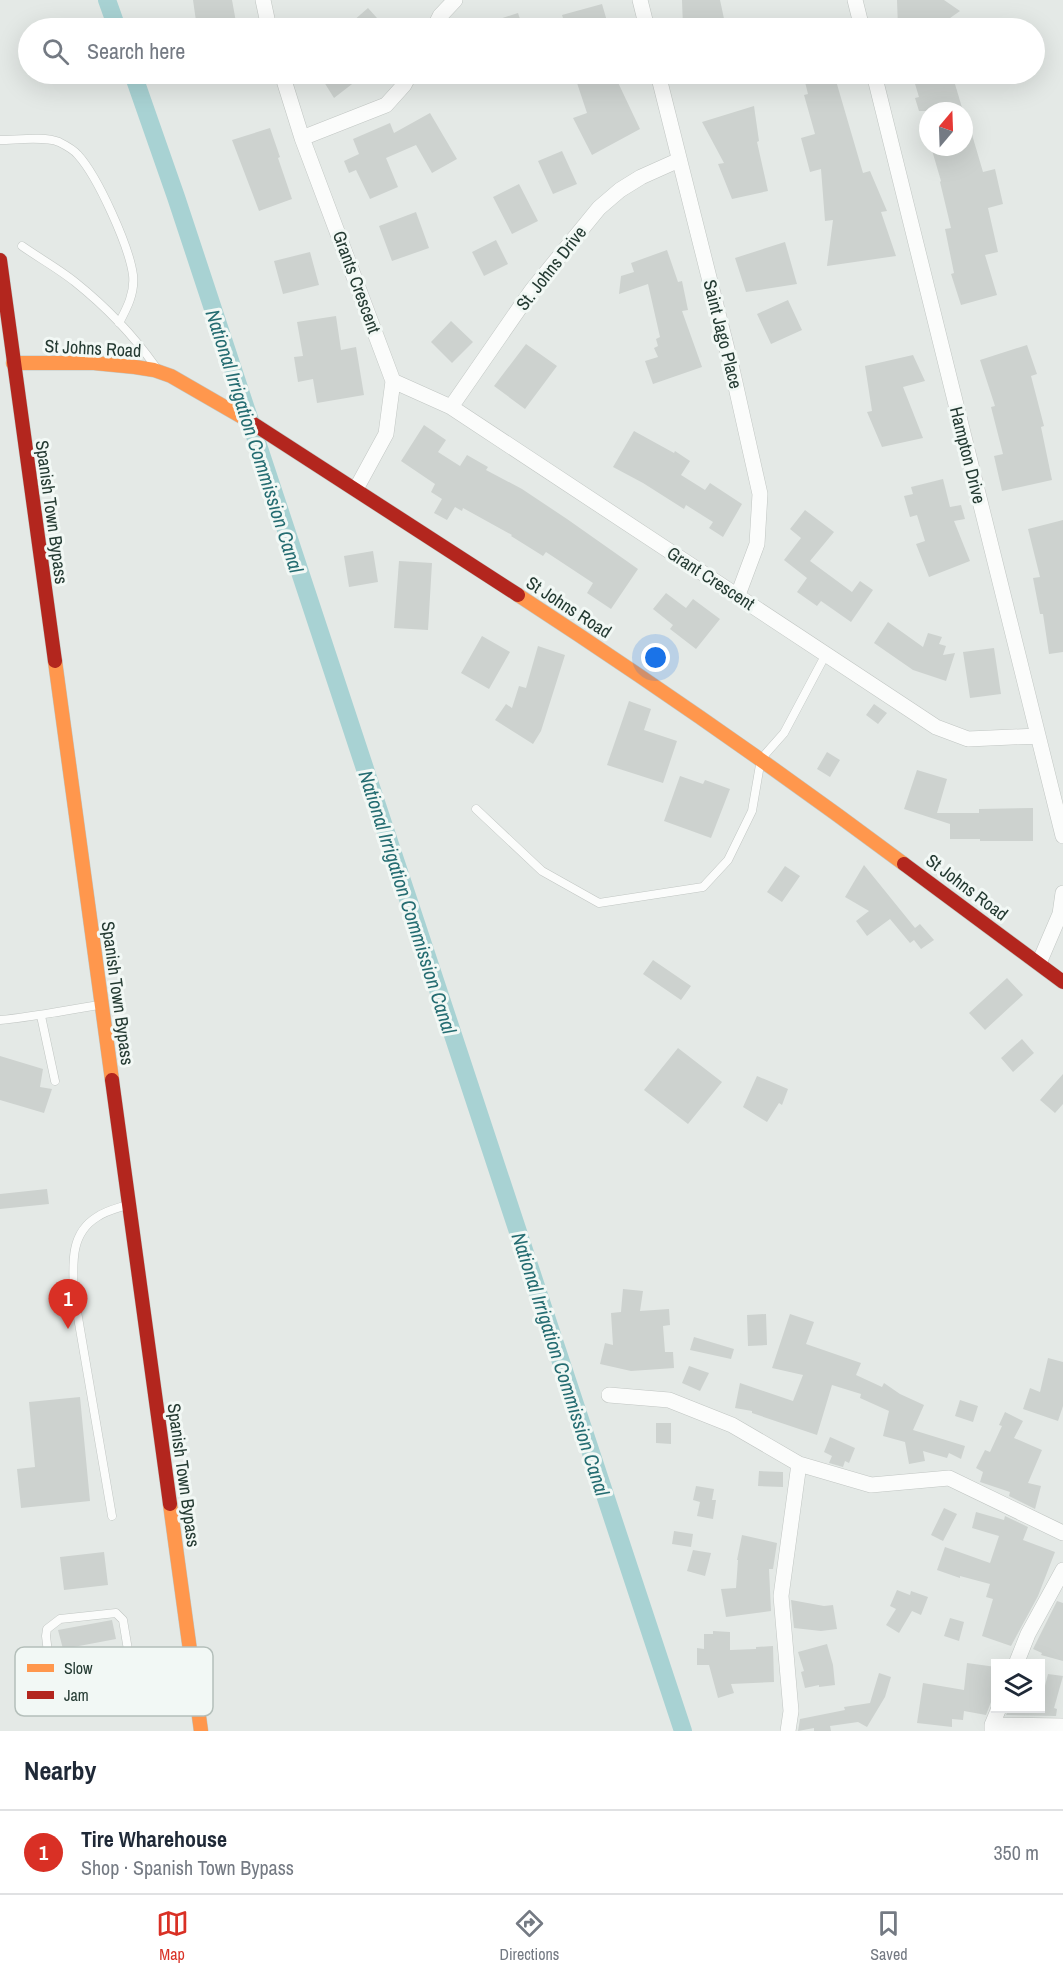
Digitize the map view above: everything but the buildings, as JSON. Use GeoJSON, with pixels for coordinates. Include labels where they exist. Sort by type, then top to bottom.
{"type":"FeatureCollection","features":[{"type":"Feature","properties":{"kind":"main road","name":"Spanish Town Bypass"},"geometry":{"type":"LineString","coordinates":[[0,260],[189,1647]]}},
{"type":"Feature","properties":{"kind":"main road","name":"St Johns Road"},"geometry":{"type":"LineString","coordinates":[[13,363],[93,364],[157,370],[233,410],[646,679],[761,759],[1063,982]]}},
{"type":"Feature","properties":{"kind":"main road","name":"Spanish Town Bypass"},"geometry":{"type":"LineString","coordinates":[[199,1716],[201,1731]]}},
{"type":"Feature","properties":{"kind":"street"},"geometry":{"type":"LineString","coordinates":[[263,0],[267,18]]}},
{"type":"Feature","properties":{"kind":"street"},"geometry":{"type":"LineString","coordinates":[[439,18],[455,0]]}},
{"type":"Feature","properties":{"kind":"street"},"geometry":{"type":"LineString","coordinates":[[640,0],[644,18]]}},
{"type":"Feature","properties":{"kind":"street"},"geometry":{"type":"LineString","coordinates":[[855,0],[860,18]]}},
{"type":"Feature","properties":{"kind":"street","name":"Grants Crescent"},"geometry":{"type":"LineString","coordinates":[[285,84],[302,138],[393,381],[386,434],[356,489]]}},
{"type":"Feature","properties":{"kind":"street"},"geometry":{"type":"LineString","coordinates":[[302,138],[386,105],[405,84]]}},
{"type":"Feature","properties":{"kind":"street","name":"Saint Jago Place"},"geometry":{"type":"LineString","coordinates":[[660,84],[732,369],[760,494],[757,544],[738,596]]}},
{"type":"Feature","properties":{"kind":"street","name":"Hampton Drive"},"geometry":{"type":"LineString","coordinates":[[876,84],[1063,836]]}},
{"type":"Feature","properties":{"kind":"street","name":"St. Johns Drive"},"geometry":{"type":"LineString","coordinates":[[451,407],[531,290],[599,208],[640,177],[679,160]]}},
{"type":"Feature","properties":{"kind":"street","name":"Grant Crescent"},"geometry":{"type":"LineString","coordinates":[[393,381],[451,407],[936,727],[968,739],[1038,736]]}},
{"type":"Feature","properties":{"kind":"street"},"geometry":{"type":"LineString","coordinates":[[1039,963],[1060,914],[1063,893]]}},
{"type":"Feature","properties":{"kind":"street"},"geometry":{"type":"LineString","coordinates":[[609,1395],[669,1400],[732,1425],[799,1464],[871,1485],[950,1478],[1063,1533]]}},
{"type":"Feature","properties":{"kind":"street"},"geometry":{"type":"LineString","coordinates":[[788,1731],[791,1711],[781,1596],[799,1464]]}},
{"type":"Feature","properties":{"kind":"street"},"geometry":{"type":"LineString","coordinates":[[1018,1659],[1028,1634],[1063,1570]]}},
{"type":"Feature","properties":{"kind":"street"},"geometry":{"type":"LineString","coordinates":[[997,1713],[992,1728],[1063,1726]]}},
{"type":"Feature","properties":{"kind":"lane"},"geometry":{"type":"LineString","coordinates":[[0,140],[57,141],[77,153],[89,170],[124,242],[133,276],[132,297],[119,323]]}},
{"type":"Feature","properties":{"kind":"lane"},"geometry":{"type":"LineString","coordinates":[[22,246],[75,282],[142,347],[157,370]]}},
{"type":"Feature","properties":{"kind":"lane"},"geometry":{"type":"LineString","coordinates":[[476,809],[542,871],[599,903],[703,887],[728,860],[752,811],[761,759],[784,734],[826,654]]}},
{"type":"Feature","properties":{"kind":"lane"},"geometry":{"type":"LineString","coordinates":[[0,1020],[40,1016],[101,1005]]}},
{"type":"Feature","properties":{"kind":"lane"},"geometry":{"type":"LineString","coordinates":[[40,1016],[55,1081]]}},
{"type":"Feature","properties":{"kind":"lane"},"geometry":{"type":"LineString","coordinates":[[112,1516],[74,1293],[73,1261],[75,1245],[81,1232],[90,1222],[98,1216],[129,1204]]}},
{"type":"Feature","properties":{"kind":"lane"},"geometry":{"type":"LineString","coordinates":[[47,1647],[47,1629],[60,1619],[116,1613],[123,1620],[128,1647]]}},
{"type":"Feature","properties":{"kind":"waterway","name":"National Irrigation Commission Canal"},"geometry":{"type":"LineString","coordinates":[[107,0],[113,18]]}},
{"type":"Feature","properties":{"kind":"waterway","name":"National Irrigation Commission Canal"},"geometry":{"type":"LineString","coordinates":[[136,84],[176,197],[683,1731]]}},
{"type":"Feature","properties":{"kind":"traffic: slow"},"geometry":{"type":"LineString","coordinates":[[13,363],[94,363],[154,370],[171,376],[249,421]]}},
{"type":"Feature","properties":{"kind":"traffic: slow"},"geometry":{"type":"LineString","coordinates":[[518,595],[713,726],[904,864]]}},
{"type":"Feature","properties":{"kind":"traffic: slow"},"geometry":{"type":"LineString","coordinates":[[55,661],[112,1080]]}},
{"type":"Feature","properties":{"kind":"traffic: slow"},"geometry":{"type":"LineString","coordinates":[[170,1504],[190,1647]]}},
{"type":"Feature","properties":{"kind":"traffic: slow"},"geometry":{"type":"LineString","coordinates":[[199,1716],[201,1731]]}},
{"type":"Feature","properties":{"kind":"traffic: jam"},"geometry":{"type":"LineString","coordinates":[[0,260],[55,661]]}},
{"type":"Feature","properties":{"kind":"traffic: jam"},"geometry":{"type":"LineString","coordinates":[[249,421],[518,595]]}},
{"type":"Feature","properties":{"kind":"traffic: jam"},"geometry":{"type":"LineString","coordinates":[[904,864],[1063,982]]}},
{"type":"Feature","properties":{"kind":"traffic: jam"},"geometry":{"type":"LineString","coordinates":[[112,1080],[170,1504]]}},
{"type":"Feature","properties":{"kind":"place","name":"Tire Wharehouse"},"geometry":{"type":"Point","coordinates":[68,1329]}}]}
